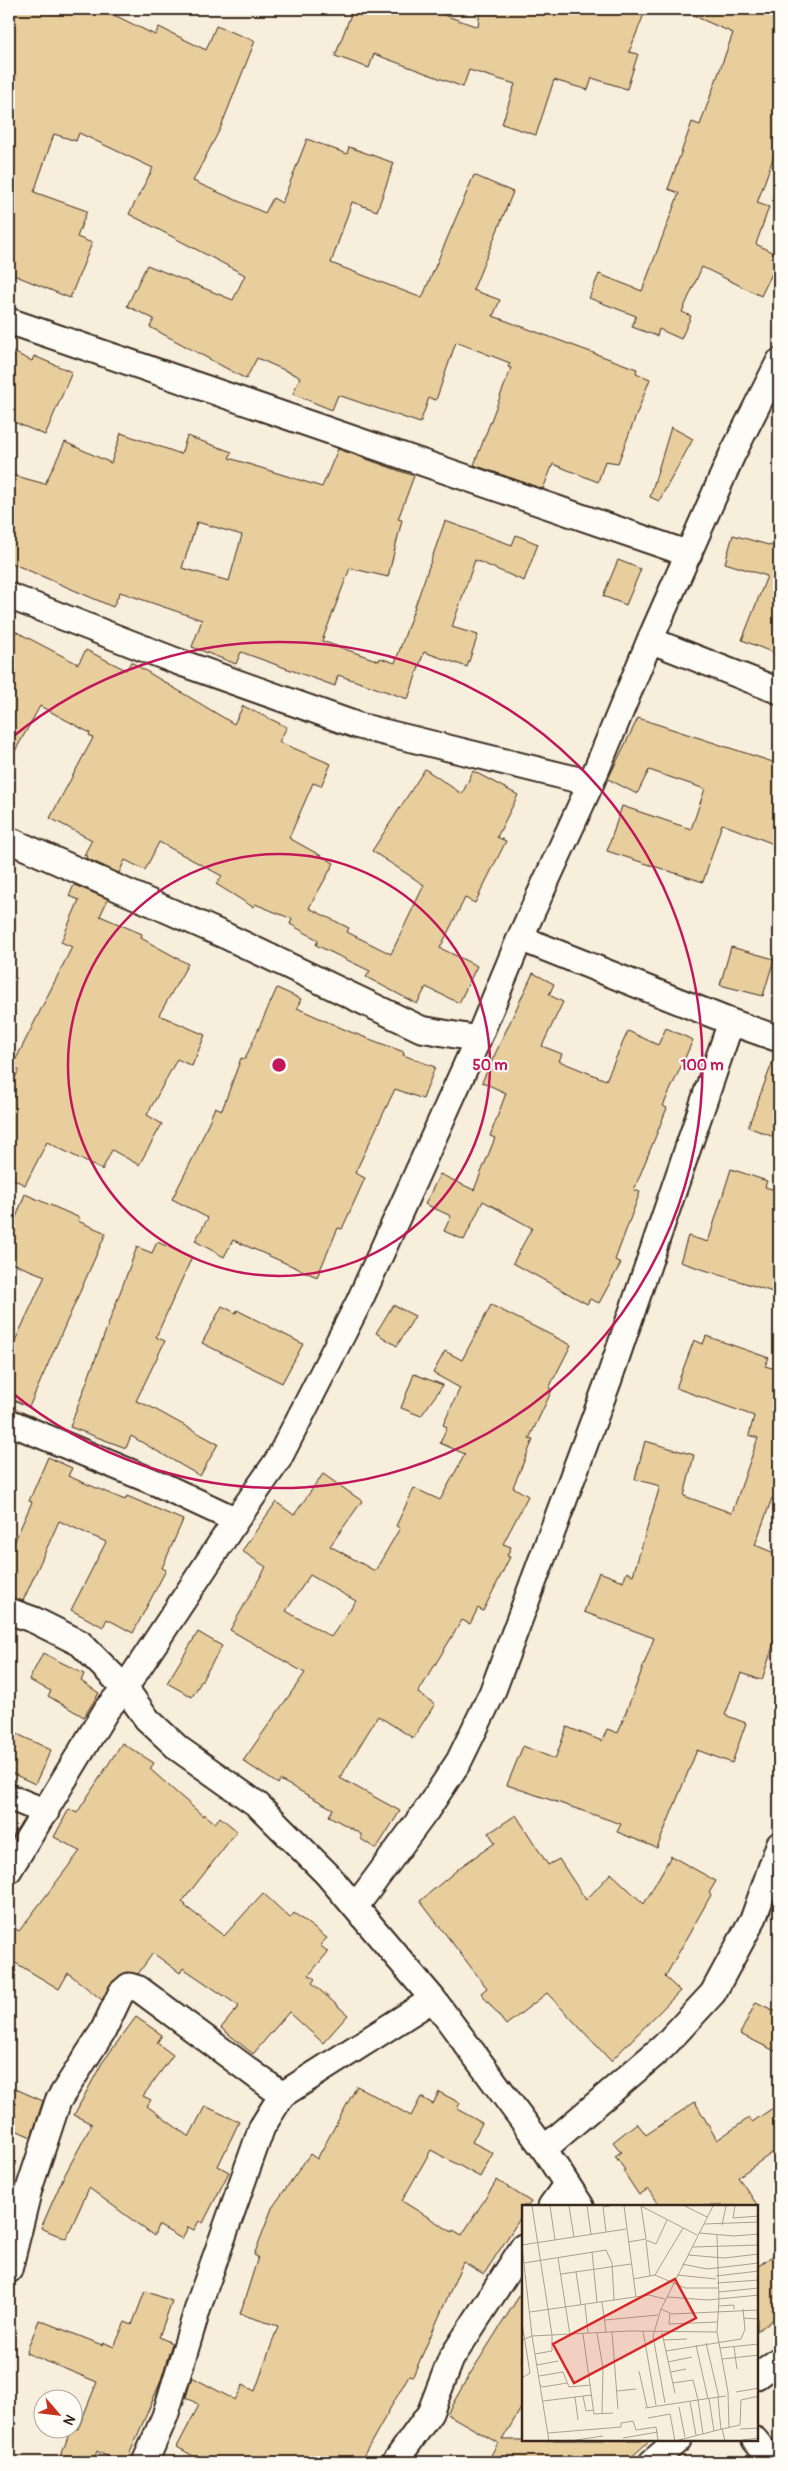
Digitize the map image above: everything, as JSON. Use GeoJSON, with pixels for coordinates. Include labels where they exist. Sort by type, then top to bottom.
{"type":"FeatureCollection","features":[{"type":"Feature","properties":{"kind":"street"},"geometry":{"type":"LineString","coordinates":[[9,321],[689,554]]}},
{"type":"Feature","properties":{"kind":"street"},"geometry":{"type":"LineString","coordinates":[[9,1870],[107,1709],[125,1688],[278,1460],[350,1320],[478,1039],[520,938],[591,783],[650,640],[732,455],[779,362]]}},
{"type":"Feature","properties":{"kind":"street"},"geometry":{"type":"LineString","coordinates":[[9,596],[176,661],[359,726],[591,783]]}},
{"type":"Feature","properties":{"kind":"street"},"geometry":{"type":"LineString","coordinates":[[650,640],[779,691]]}},
{"type":"Feature","properties":{"kind":"street"},"geometry":{"type":"LineString","coordinates":[[9,840],[226,936],[421,1028],[478,1039]]}},
{"type":"Feature","properties":{"kind":"street"},"geometry":{"type":"LineString","coordinates":[[520,938],[731,1022],[779,1039]]}},
{"type":"Feature","properties":{"kind":"street"},"geometry":{"type":"LineString","coordinates":[[356,1906],[426,1811],[459,1761],[492,1693],[608,1382],[731,1022]]}},
{"type":"Feature","properties":{"kind":"street"},"geometry":{"type":"LineString","coordinates":[[9,1422],[159,1484],[236,1520]]}},
{"type":"Feature","properties":{"kind":"street"},"geometry":{"type":"LineString","coordinates":[[9,1610],[80,1643],[125,1688],[147,1719],[179,1749],[258,1805],[356,1906],[433,1999],[544,2149],[580,2205]]}},
{"type":"Feature","properties":{"kind":"street"},"geometry":{"type":"LineString","coordinates":[[9,1797],[46,1812]]}},
{"type":"Feature","properties":{"kind":"street"},"geometry":{"type":"LineString","coordinates":[[544,2149],[664,2046],[713,1993],[754,1918],[779,1845]]}},
{"type":"Feature","properties":{"kind":"street"},"geometry":{"type":"LineString","coordinates":[[9,2270],[29,2189],[58,2101],[103,2031],[121,1993],[129,1986],[139,1989],[282,2095]]}},
{"type":"Feature","properties":{"kind":"street"},"geometry":{"type":"LineString","coordinates":[[145,2462],[165,2416],[201,2298],[262,2127],[282,2095],[433,1999]]}},
{"type":"Feature","properties":{"kind":"street"},"geometry":{"type":"LineString","coordinates":[[552,2205],[566,2185]]}},
{"type":"Feature","properties":{"kind":"street"},"geometry":{"type":"LineString","coordinates":[[395,2462],[430,2413],[451,2359],[522,2249]]}},
{"type":"Feature","properties":{"kind":"street"},"geometry":{"type":"LineString","coordinates":[[758,2375],[779,2360]]}},
{"type":"Feature","properties":{"kind":"street"},"geometry":{"type":"LineString","coordinates":[[652,2462],[677,2441]]}},
{"type":"Feature","properties":{"kind":"street"},"geometry":{"type":"LineString","coordinates":[[756,2441],[773,2462]]}},
{"type":"Feature","properties":{"kind":"building"},"geometry":{"type":"Polygon","coordinates":[[[9,9],[102,9],[155,35],[159,27],[206,50],[216,26],[255,41],[220,129],[193,181],[265,213],[273,198],[282,203],[307,139],[347,154],[349,147],[394,163],[377,211],[352,202],[331,263],[422,298],[474,175],[513,192],[473,290],[500,300],[493,316],[637,369],[636,373],[650,379],[618,463],[605,461],[598,482],[553,464],[543,489],[474,465],[511,368],[508,367],[510,363],[456,342],[436,400],[429,398],[420,423],[338,395],[332,410],[293,394],[300,377],[257,358],[246,379],[150,327],[154,319],[127,306],[147,265],[233,300],[245,275],[129,214],[153,168],[79,133],[76,141],[54,134],[34,192],[87,211],[77,237],[92,243],[70,298],[9,273],[9,9]]]}},
{"type":"Feature","properties":{"kind":"building"},"geometry":{"type":"Polygon","coordinates":[[[353,9],[427,9],[478,27],[480,9],[646,9],[629,52],[638,54],[627,89],[592,78],[588,90],[554,80],[536,135],[502,124],[515,84],[469,70],[463,87],[374,54],[369,68],[335,56],[353,9]]]}},
{"type":"Feature","properties":{"kind":"building"},"geometry":{"type":"Polygon","coordinates":[[[678,9],[779,9],[779,142],[757,203],[769,207],[756,244],[779,256],[779,259],[761,296],[702,267],[682,312],[691,316],[681,339],[659,329],[657,336],[632,327],[636,316],[589,298],[599,274],[642,291],[679,193],[668,189],[692,122],[700,125],[733,33],[678,9]]]}},
{"type":"Feature","properties":{"kind":"building"},"geometry":{"type":"Polygon","coordinates":[[[9,350],[32,361],[34,356],[72,372],[45,435],[9,420],[9,350]]]}},
{"type":"Feature","properties":{"kind":"building"},"geometry":{"type":"Polygon","coordinates":[[[671,427],[693,439],[659,501],[650,497],[671,427]]]}},
{"type":"Feature","properties":{"kind":"building"},"geometry":{"type":"Polygon","coordinates":[[[121,433],[181,454],[187,436],[232,452],[229,458],[322,487],[338,449],[414,476],[398,519],[402,520],[388,577],[350,568],[322,641],[379,661],[380,658],[395,663],[445,521],[512,545],[516,535],[538,544],[524,581],[475,560],[452,627],[478,635],[467,667],[424,652],[408,699],[338,675],[335,686],[241,652],[236,664],[192,647],[202,620],[120,592],[113,607],[9,562],[9,474],[45,484],[65,442],[111,463],[121,433]],[[197,522],[182,568],[229,581],[242,535],[197,522]]]}},
{"type":"Feature","properties":{"kind":"building"},"geometry":{"type":"Polygon","coordinates":[[[733,535],[779,548],[779,655],[742,640],[767,576],[725,563],[733,535]]]}},
{"type":"Feature","properties":{"kind":"building"},"geometry":{"type":"Polygon","coordinates":[[[618,560],[641,569],[626,605],[603,596],[618,560]]]}},
{"type":"Feature","properties":{"kind":"building"},"geometry":{"type":"Polygon","coordinates":[[[9,628],[78,664],[86,650],[126,670],[131,662],[234,724],[243,706],[287,727],[279,742],[331,764],[321,786],[313,783],[289,838],[334,863],[309,908],[349,928],[347,932],[391,954],[424,885],[372,851],[425,769],[462,794],[473,771],[518,795],[497,837],[506,841],[475,903],[465,898],[440,948],[477,966],[459,1003],[426,987],[417,1004],[366,977],[370,971],[316,945],[318,940],[290,924],[292,919],[255,904],[253,907],[216,884],[222,876],[159,842],[145,870],[125,860],[119,873],[86,858],[87,856],[84,855],[92,840],[50,818],[93,738],[89,735],[90,733],[40,706],[9,762],[9,628]]]}},
{"type":"Feature","properties":{"kind":"building"},"geometry":{"type":"Polygon","coordinates":[[[638,718],[779,764],[779,846],[722,824],[703,882],[607,851],[622,806],[691,829],[705,789],[649,770],[637,794],[608,779],[638,718]]]}},
{"type":"Feature","properties":{"kind":"building"},"geometry":{"type":"Polygon","coordinates":[[[74,885],[108,899],[100,916],[142,934],[141,938],[188,964],[159,1015],[205,1035],[192,1066],[177,1059],[147,1115],[162,1124],[139,1165],[112,1150],[102,1170],[47,1142],[25,1185],[9,1177],[9,1089],[19,1070],[12,1067],[72,947],[61,942],[79,900],[69,896],[74,885]]]}},
{"type":"Feature","properties":{"kind":"building"},"geometry":{"type":"Polygon","coordinates":[[[731,947],[774,959],[763,996],[720,985],[731,947]]]}},
{"type":"Feature","properties":{"kind":"building"},"geometry":{"type":"Polygon","coordinates":[[[533,973],[554,984],[549,995],[563,1002],[542,1046],[562,1054],[559,1061],[606,1080],[628,1031],[658,1045],[666,1028],[693,1040],[663,1106],[667,1108],[634,1190],[640,1192],[615,1260],[621,1263],[599,1303],[590,1299],[587,1304],[513,1263],[532,1228],[483,1201],[464,1240],[444,1231],[451,1216],[425,1204],[440,1174],[474,1190],[495,1138],[490,1136],[506,1093],[482,1082],[533,973]]]}},
{"type":"Feature","properties":{"kind":"building"},"geometry":{"type":"Polygon","coordinates":[[[277,988],[301,999],[297,1008],[348,1031],[404,1052],[403,1055],[435,1067],[423,1099],[395,1089],[355,1173],[365,1178],[342,1229],[338,1228],[317,1277],[233,1240],[224,1257],[195,1241],[208,1218],[172,1199],[197,1150],[215,1107],[222,1110],[241,1058],[245,1059],[277,988]]]}},
{"type":"Feature","properties":{"kind":"building"},"geometry":{"type":"Polygon","coordinates":[[[776,1053],[779,1053],[779,1139],[748,1127],[776,1053]]]}},
{"type":"Feature","properties":{"kind":"building"},"geometry":{"type":"Polygon","coordinates":[[[731,1169],[767,1181],[765,1187],[779,1191],[779,1294],[680,1262],[688,1236],[708,1242],[731,1169]]]}},
{"type":"Feature","properties":{"kind":"building"},"geometry":{"type":"Polygon","coordinates":[[[25,1194],[80,1218],[78,1221],[106,1233],[29,1407],[9,1398],[9,1354],[45,1276],[9,1262],[9,1236],[25,1194]]]}},
{"type":"Feature","properties":{"kind":"building"},"geometry":{"type":"Polygon","coordinates":[[[157,1242],[192,1257],[156,1337],[165,1341],[136,1401],[149,1406],[218,1444],[200,1476],[131,1436],[126,1448],[70,1427],[137,1247],[152,1253],[157,1242]]]}},
{"type":"Feature","properties":{"kind":"building"},"geometry":{"type":"Polygon","coordinates":[[[393,1305],[415,1316],[397,1346],[376,1333],[393,1305]]]}},
{"type":"Feature","properties":{"kind":"building"},"geometry":{"type":"Polygon","coordinates":[[[491,1305],[571,1345],[549,1388],[552,1390],[529,1439],[533,1440],[513,1487],[528,1496],[503,1544],[511,1547],[507,1556],[510,1557],[483,1611],[478,1608],[470,1624],[462,1620],[418,1693],[435,1704],[413,1738],[378,1716],[340,1778],[400,1811],[376,1849],[361,1839],[361,1834],[329,1816],[333,1809],[280,1780],[278,1784],[243,1761],[305,1673],[230,1630],[266,1567],[242,1551],[276,1502],[294,1515],[323,1474],[362,1501],[330,1546],[375,1571],[400,1528],[396,1526],[414,1488],[440,1500],[465,1454],[440,1443],[447,1427],[443,1425],[460,1388],[433,1373],[445,1351],[462,1360],[491,1305]],[[310,1575],[286,1611],[331,1637],[356,1601],[310,1575]]]}},
{"type":"Feature","properties":{"kind":"building"},"geometry":{"type":"Polygon","coordinates":[[[222,1306],[236,1313],[237,1310],[303,1344],[282,1383],[202,1343],[222,1306]]]}},
{"type":"Feature","properties":{"kind":"building"},"geometry":{"type":"Polygon","coordinates":[[[706,1336],[769,1358],[765,1366],[779,1370],[779,1500],[772,1498],[755,1545],[779,1555],[779,1627],[762,1680],[741,1673],[725,1715],[746,1723],[732,1763],[697,1750],[657,1848],[617,1832],[621,1824],[507,1785],[523,1746],[555,1759],[567,1727],[602,1741],[607,1729],[618,1733],[654,1638],[584,1612],[599,1572],[623,1581],[627,1572],[633,1575],[660,1486],[635,1479],[645,1441],[694,1455],[684,1496],[732,1513],[758,1438],[749,1435],[754,1416],[676,1388],[694,1340],[703,1344],[706,1336]]]}},
{"type":"Feature","properties":{"kind":"building"},"geometry":{"type":"Polygon","coordinates":[[[414,1374],[443,1385],[421,1416],[401,1408],[414,1374]]]}},
{"type":"Feature","properties":{"kind":"building"},"geometry":{"type":"Polygon","coordinates":[[[48,1457],[72,1468],[68,1476],[125,1500],[127,1496],[183,1520],[162,1568],[166,1570],[133,1633],[107,1619],[103,1627],[71,1610],[106,1542],[59,1521],[23,1601],[9,1597],[9,1554],[32,1502],[29,1501],[48,1457]]]}},
{"type":"Feature","properties":{"kind":"building"},"geometry":{"type":"Polygon","coordinates":[[[198,1632],[222,1646],[192,1697],[167,1683],[198,1632]]]}},
{"type":"Feature","properties":{"kind":"building"},"geometry":{"type":"Polygon","coordinates":[[[43,1653],[84,1674],[81,1681],[99,1693],[84,1717],[48,1696],[51,1691],[29,1680],[43,1653]]]}},
{"type":"Feature","properties":{"kind":"building"},"geometry":{"type":"Polygon","coordinates":[[[9,1730],[51,1750],[35,1784],[9,1772],[9,1730]]]}},
{"type":"Feature","properties":{"kind":"building"},"geometry":{"type":"Polygon","coordinates":[[[122,1743],[154,1763],[150,1769],[203,1816],[204,1814],[215,1823],[220,1817],[237,1831],[182,1902],[185,1906],[224,1936],[263,1893],[290,1918],[294,1913],[327,1938],[320,1945],[328,1952],[309,1975],[315,1979],[312,1983],[348,2015],[323,2043],[289,2012],[253,2054],[221,2028],[239,2006],[183,1968],[180,1973],[153,1953],[138,1974],[126,1972],[112,1982],[102,2000],[68,1973],[59,1989],[9,1959],[9,1925],[19,1931],[80,1851],[54,1837],[69,1809],[77,1813],[122,1743]]]}},
{"type":"Feature","properties":{"kind":"building"},"geometry":{"type":"Polygon","coordinates":[[[516,1815],[548,1865],[559,1859],[586,1900],[611,1873],[644,1904],[671,1856],[716,1881],[709,1893],[711,1895],[665,1977],[680,1991],[611,2061],[547,1993],[506,2025],[481,1993],[487,1988],[420,1901],[463,1865],[495,1843],[489,1833],[516,1815]]]}},
{"type":"Feature","properties":{"kind":"building"},"geometry":{"type":"Polygon","coordinates":[[[756,2002],[779,2013],[779,2053],[740,2034],[756,2002]]]}},
{"type":"Feature","properties":{"kind":"building"},"geometry":{"type":"Polygon","coordinates":[[[136,2017],[162,2035],[157,2043],[173,2055],[143,2096],[151,2100],[147,2106],[189,2137],[205,2106],[239,2122],[218,2166],[229,2172],[203,2223],[199,2221],[194,2230],[188,2227],[182,2239],[158,2225],[154,2236],[89,2188],[66,2239],[41,2228],[63,2178],[92,2124],[74,2115],[102,2063],[136,2017]]]}},
{"type":"Feature","properties":{"kind":"building"},"geometry":{"type":"Polygon","coordinates":[[[9,2086],[43,2101],[31,2137],[9,2127],[9,2086]]]}},
{"type":"Feature","properties":{"kind":"building"},"geometry":{"type":"Polygon","coordinates":[[[357,2086],[411,2116],[421,2097],[433,2104],[439,2092],[460,2103],[457,2109],[482,2123],[472,2142],[493,2153],[480,2177],[431,2150],[402,2201],[452,2232],[453,2230],[462,2235],[497,2180],[531,2202],[529,2205],[522,2205],[522,2216],[484,2274],[463,2262],[413,2376],[409,2375],[360,2462],[204,2462],[177,2447],[199,2405],[186,2397],[192,2377],[235,2400],[243,2385],[255,2391],[278,2326],[240,2314],[258,2257],[254,2255],[272,2208],[310,2154],[317,2159],[357,2086]]]}},
{"type":"Feature","properties":{"kind":"building"},"geometry":{"type":"Polygon","coordinates":[[[695,2102],[717,2140],[749,2118],[752,2122],[779,2104],[779,2148],[738,2177],[757,2205],[658,2205],[648,2189],[639,2195],[615,2156],[621,2152],[613,2142],[637,2123],[646,2135],[695,2102]]]}},
{"type":"Feature","properties":{"kind":"building"},"geometry":{"type":"Polygon","coordinates":[[[779,2251],[779,2315],[758,2330],[758,2266],[779,2251]]]}},
{"type":"Feature","properties":{"kind":"building"},"geometry":{"type":"Polygon","coordinates":[[[145,2291],[172,2301],[159,2337],[172,2343],[160,2383],[126,2462],[118,2462],[97,2451],[93,2462],[59,2462],[67,2438],[82,2438],[82,2419],[97,2382],[26,2353],[39,2320],[102,2345],[103,2342],[114,2347],[125,2322],[132,2325],[145,2291]]]}},
{"type":"Feature","properties":{"kind":"building"},"geometry":{"type":"Polygon","coordinates":[[[522,2292],[522,2407],[502,2440],[649,2441],[626,2462],[487,2462],[498,2443],[447,2414],[522,2292]]]}}]}
